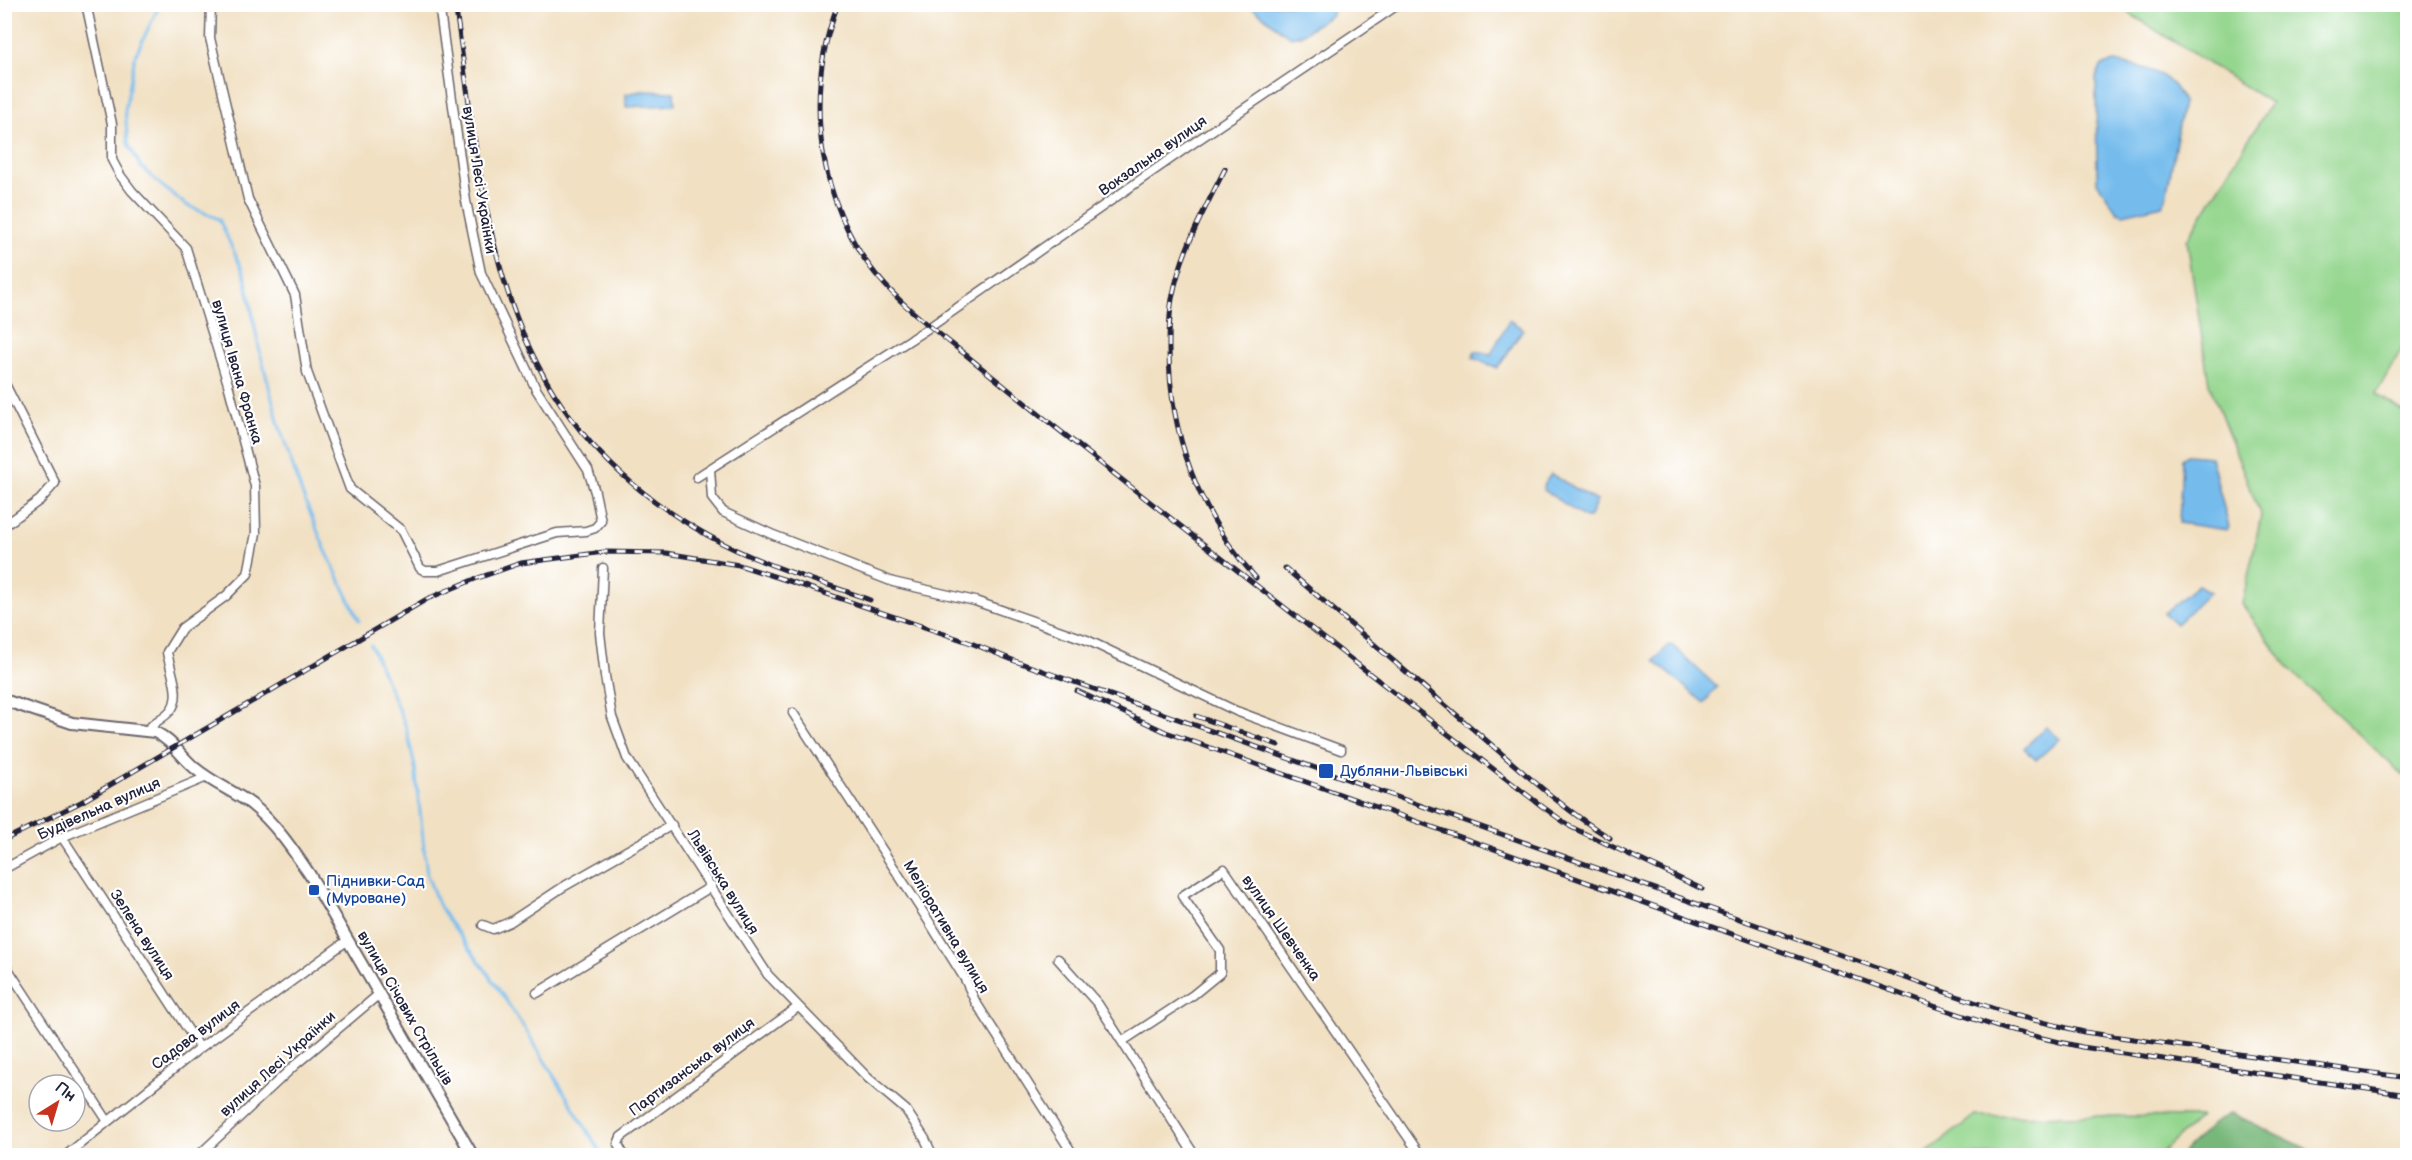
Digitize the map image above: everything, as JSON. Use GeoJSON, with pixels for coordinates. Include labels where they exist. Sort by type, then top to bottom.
{"type":"FeatureCollection","features":[{"type":"Feature","properties":{"kind":"street","name":"вулиця Івана Франка"},"geometry":{"type":"LineString","coordinates":[[84,4],[87,8],[112,124],[112,160],[132,191],[186,248],[228,384],[255,486],[256,533],[248,574],[226,596],[182,628],[167,652],[176,696],[175,704],[148,730]]}},
{"type":"Feature","properties":{"kind":"street","name":"вулиця Лесі Українки"},"geometry":{"type":"LineString","coordinates":[[211,4],[210,38],[248,199],[295,295],[307,372],[350,489],[401,530],[420,568],[425,571],[438,571],[557,533],[586,531],[595,528],[601,521],[588,470],[536,389],[481,273],[466,201],[439,4]]}},
{"type":"Feature","properties":{"kind":"street","name":"Вокзальна вулиця"},"geometry":{"type":"LineString","coordinates":[[710,469],[924,331],[1196,141],[1399,4]]}},
{"type":"Feature","properties":{"kind":"street"},"geometry":{"type":"LineString","coordinates":[[4,382],[55,483],[40,500],[4,526]]}},
{"type":"Feature","properties":{"kind":"street"},"geometry":{"type":"LineString","coordinates":[[697,477],[710,469],[712,498],[723,512],[771,534],[893,582],[975,601],[1087,640],[1236,711],[1341,750]]}},
{"type":"Feature","properties":{"kind":"street","name":"Львівська вулиця"},"geometry":{"type":"LineString","coordinates":[[603,568],[600,633],[612,717],[627,758],[712,886],[747,946],[768,975],[868,1078],[906,1110],[933,1155]]}},
{"type":"Feature","properties":{"kind":"street"},"geometry":{"type":"LineString","coordinates":[[4,700],[72,723],[91,727],[148,730]]}},
{"type":"Feature","properties":{"kind":"street","name":"Меліоративна вулиця"},"geometry":{"type":"LineString","coordinates":[[793,713],[928,920],[965,979],[975,1001],[1074,1155]]}},
{"type":"Feature","properties":{"kind":"street","name":"вулиця Січових Стрільців"},"geometry":{"type":"LineString","coordinates":[[148,730],[166,739],[184,759],[207,777],[250,804],[273,825],[310,875],[473,1155]]}},
{"type":"Feature","properties":{"kind":"street","name":"Будівельна вулиця"},"geometry":{"type":"LineString","coordinates":[[4,869],[62,837],[207,777]]}},
{"type":"Feature","properties":{"kind":"street"},"geometry":{"type":"LineString","coordinates":[[483,925],[493,929],[510,922],[562,887],[672,825]]}},
{"type":"Feature","properties":{"kind":"street","name":"Зелена вулиця"},"geometry":{"type":"LineString","coordinates":[[62,837],[200,1048]]}},
{"type":"Feature","properties":{"kind":"street","name":"вулиця Шевченка"},"geometry":{"type":"LineString","coordinates":[[1123,1041],[1193,995],[1220,973],[1220,950],[1182,896],[1224,869],[1421,1155]]}},
{"type":"Feature","properties":{"kind":"street"},"geometry":{"type":"LineString","coordinates":[[537,993],[712,886]]}},
{"type":"Feature","properties":{"kind":"street","name":"Садова вулиця"},"geometry":{"type":"LineString","coordinates":[[65,1155],[200,1048],[348,940]]}},
{"type":"Feature","properties":{"kind":"street"},"geometry":{"type":"LineString","coordinates":[[1058,958],[1098,1004],[1195,1155]]}},
{"type":"Feature","properties":{"kind":"street"},"geometry":{"type":"LineString","coordinates":[[4,963],[107,1120]]}},
{"type":"Feature","properties":{"kind":"street","name":"вулиця Лесі Українки"},"geometry":{"type":"LineString","coordinates":[[198,1155],[295,1065],[378,995]]}},
{"type":"Feature","properties":{"kind":"street","name":"Партизанська вулиця"},"geometry":{"type":"LineString","coordinates":[[624,1155],[618,1144],[621,1137],[798,1007]]}},
{"type":"Feature","properties":{"kind":"green space"},"geometry":{"type":"Polygon","coordinates":[[[2116,5],[2407,5],[2407,339],[2376,394],[2407,414],[2407,779],[2290,670],[2242,604],[2261,516],[2209,384],[2187,240],[2271,103],[2116,5]]]}},
{"type":"Feature","properties":{"kind":"green space"},"geometry":{"type":"Polygon","coordinates":[[[2231,1113],[2320,1155],[2180,1155],[2211,1125],[2231,1113]]]}},
{"type":"Feature","properties":{"kind":"green space"},"geometry":{"type":"Polygon","coordinates":[[[1975,1115],[2200,1117],[2159,1155],[1924,1155],[1975,1115]]]}},
{"type":"Feature","properties":{"kind":"water"},"geometry":{"type":"Polygon","coordinates":[[[1249,5],[1333,5],[1332,15],[1300,35],[1290,37],[1249,5]]]}},
{"type":"Feature","properties":{"kind":"water"},"geometry":{"type":"Polygon","coordinates":[[[2115,62],[2146,69],[2164,77],[2178,91],[2183,102],[2166,198],[2162,205],[2123,214],[2117,212],[2097,182],[2096,78],[2102,65],[2115,62]]]}},
{"type":"Feature","properties":{"kind":"water"},"geometry":{"type":"Polygon","coordinates":[[[641,91],[674,92],[675,105],[626,107],[626,94],[641,91]]]}},
{"type":"Feature","properties":{"kind":"water"},"geometry":{"type":"Polygon","coordinates":[[[1509,320],[1523,329],[1498,368],[1473,358],[1474,351],[1491,354],[1509,320]]]}},
{"type":"Feature","properties":{"kind":"water"},"geometry":{"type":"Polygon","coordinates":[[[2188,455],[2211,457],[2229,527],[2227,530],[2179,523],[2182,459],[2188,455]]]}},
{"type":"Feature","properties":{"kind":"water"},"geometry":{"type":"Polygon","coordinates":[[[1551,474],[1597,501],[1589,518],[1585,518],[1544,490],[1543,486],[1551,474]]]}},
{"type":"Feature","properties":{"kind":"water"},"geometry":{"type":"Polygon","coordinates":[[[2198,585],[2210,592],[2176,624],[2164,613],[2198,585]]]}},
{"type":"Feature","properties":{"kind":"water"},"geometry":{"type":"Polygon","coordinates":[[[1672,645],[1717,687],[1704,703],[1654,661],[1668,646],[1672,645]]]}},
{"type":"Feature","properties":{"kind":"water"},"geometry":{"type":"Polygon","coordinates":[[[2046,727],[2060,739],[2036,760],[2024,748],[2046,727]]]}},
{"type":"Feature","properties":{"kind":"waterway"},"geometry":{"type":"LineString","coordinates":[[160,4],[135,56],[125,110],[128,144],[141,167],[161,185],[186,205],[219,219],[245,276],[259,348],[279,425],[301,491],[325,549],[359,620]]}},
{"type":"Feature","properties":{"kind":"waterway"},"geometry":{"type":"LineString","coordinates":[[371,645],[406,727],[415,767],[427,875],[437,901],[527,1032],[603,1156]]}},
{"type":"Feature","properties":{"kind":"railway"},"geometry":{"type":"LineString","coordinates":[[455,4],[478,162],[492,236],[512,306],[541,371],[581,431],[636,486],[707,535],[746,555],[870,600]]}},
{"type":"Feature","properties":{"kind":"railway"},"geometry":{"type":"LineString","coordinates":[[838,4],[828,34],[819,94],[823,155],[830,185],[854,242],[890,290],[919,317],[1064,434],[1543,807],[1571,827],[1702,889]]}},
{"type":"Feature","properties":{"kind":"railway"},"geometry":{"type":"LineString","coordinates":[[1225,169],[1194,232],[1176,282],[1169,324],[1170,380],[1181,442],[1203,500],[1218,528],[1256,578]]}},
{"type":"Feature","properties":{"kind":"railway"},"geometry":{"type":"LineString","coordinates":[[4,840],[81,802],[427,599],[521,563],[604,552],[666,553],[739,565],[971,643],[1015,661],[2013,1015],[2084,1032],[2408,1078]]}},
{"type":"Feature","properties":{"kind":"railway"},"geometry":{"type":"LineString","coordinates":[[1285,568],[1543,789],[1610,838]]}},
{"type":"Feature","properties":{"kind":"railway"},"geometry":{"type":"LineString","coordinates":[[1077,691],[1166,732],[2007,1030],[2082,1047],[2408,1095]]}},
{"type":"Feature","properties":{"kind":"railway"},"geometry":{"type":"LineString","coordinates":[[1196,716],[1278,745]]}},
{"type":"Feature","properties":{"kind":"place","name":"Дубляни-Львівські"},"geometry":{"type":"Point","coordinates":[1326,771]}},
{"type":"Feature","properties":{"kind":"place","name":"Піднивки-Сад (Муроване)"},"geometry":{"type":"Point","coordinates":[314,890]}}]}
